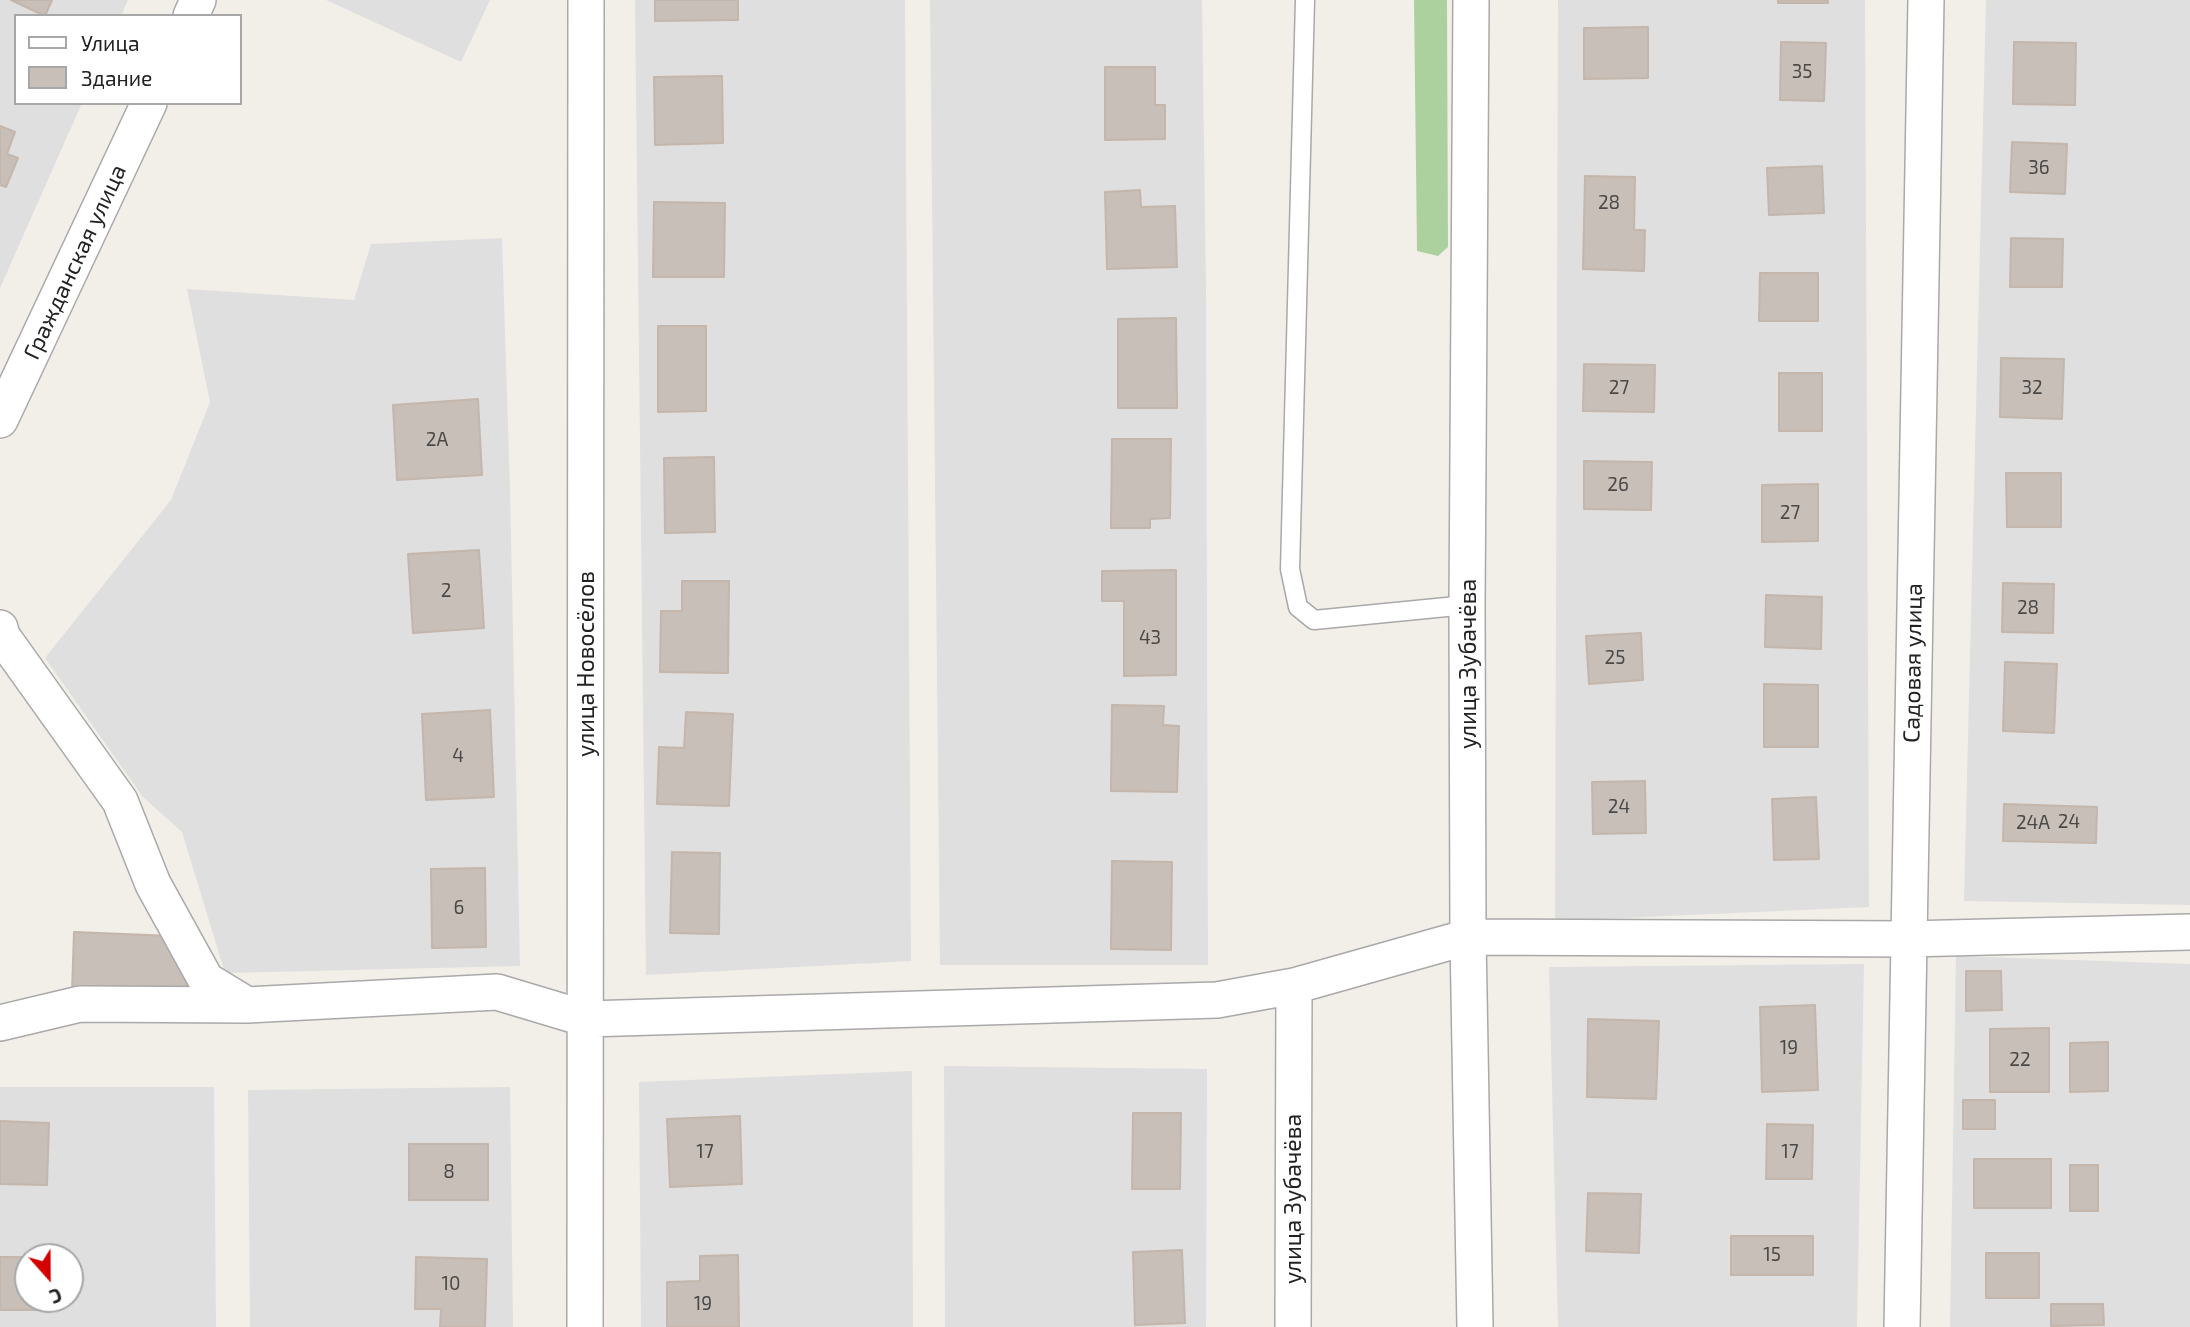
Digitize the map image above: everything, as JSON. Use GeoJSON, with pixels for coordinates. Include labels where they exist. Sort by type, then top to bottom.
{"type":"FeatureCollection","features":[{"type":"Feature","properties":{"kind":"street","name":"улица Новосёлов"},"geometry":{"type":"LineString","coordinates":[[585,1327],[586,0]]}},
{"type":"Feature","properties":{"kind":"street","name":"улица Зубачёва"},"geometry":{"type":"LineString","coordinates":[[1471,0],[1468,937],[1475,1327]]}},
{"type":"Feature","properties":{"kind":"street","name":"Садовая улица"},"geometry":{"type":"LineString","coordinates":[[1902,1327],[1926,0]]}},
{"type":"Feature","properties":{"kind":"street","name":"Гражданская улица"},"geometry":{"type":"LineString","coordinates":[[0,420],[148,105]]}},
{"type":"Feature","properties":{"kind":"street"},"geometry":{"type":"LineString","coordinates":[[0,628],[2,636],[120,802],[153,884],[206,980],[247,1004]]}},
{"type":"Feature","properties":{"kind":"street"},"geometry":{"type":"LineString","coordinates":[[0,1023],[80,1004],[247,1004],[498,992],[587,1019],[1217,1000],[1294,986],[1468,937],[1908,939],[2190,932]]}},
{"type":"Feature","properties":{"kind":"street","name":"улица Зубачёва"},"geometry":{"type":"LineString","coordinates":[[1293,1327],[1294,986]]}},
{"type":"Feature","properties":{"kind":"lane"},"geometry":{"type":"LineString","coordinates":[[1305,0],[1290,569],[1298,607],[1314,620],[1468,605]]}},
{"type":"Feature","properties":{"kind":"shaded area"},"geometry":{"type":"Polygon","coordinates":[[[0,0],[128,0],[122,14],[14,14],[14,105],[81,105],[0,288],[0,0]]]}},
{"type":"Feature","properties":{"kind":"shaded area"},"geometry":{"type":"Polygon","coordinates":[[[326,0],[490,0],[461,62],[326,0]]]}},
{"type":"Feature","properties":{"kind":"shaded area"},"geometry":{"type":"Polygon","coordinates":[[[635,0],[905,0],[911,961],[646,975],[635,0]]]}},
{"type":"Feature","properties":{"kind":"shaded area"},"geometry":{"type":"Polygon","coordinates":[[[930,0],[1202,0],[1206,290],[1208,965],[940,965],[930,0]]]}},
{"type":"Feature","properties":{"kind":"shaded area"},"geometry":{"type":"Polygon","coordinates":[[[1558,0],[1865,0],[1869,907],[1555,921],[1558,0]]]}},
{"type":"Feature","properties":{"kind":"shaded area"},"geometry":{"type":"Polygon","coordinates":[[[1986,0],[2190,0],[2190,905],[1964,901],[1986,0]]]}},
{"type":"Feature","properties":{"kind":"shaded area"},"geometry":{"type":"Polygon","coordinates":[[[502,238],[520,966],[225,973],[182,832],[143,797],[45,658],[171,500],[210,402],[187,289],[354,300],[371,244],[502,238]]]}},
{"type":"Feature","properties":{"kind":"shaded area"},"geometry":{"type":"Polygon","coordinates":[[[1956,956],[2190,964],[2190,1327],[1950,1327],[1956,956]]]}},
{"type":"Feature","properties":{"kind":"shaded area"},"geometry":{"type":"Polygon","coordinates":[[[1864,964],[1857,1327],[1558,1327],[1549,967],[1864,964]]]}},
{"type":"Feature","properties":{"kind":"shaded area"},"geometry":{"type":"Polygon","coordinates":[[[944,1066],[1207,1069],[1206,1327],[945,1327],[944,1066]]]}},
{"type":"Feature","properties":{"kind":"shaded area"},"geometry":{"type":"Polygon","coordinates":[[[912,1071],[913,1327],[641,1327],[639,1082],[912,1071]]]}},
{"type":"Feature","properties":{"kind":"shaded area"},"geometry":{"type":"Polygon","coordinates":[[[0,1087],[214,1087],[216,1327],[0,1327],[0,1087]]]}},
{"type":"Feature","properties":{"kind":"shaded area"},"geometry":{"type":"Polygon","coordinates":[[[510,1087],[513,1327],[250,1327],[248,1090],[510,1087]]]}},
{"type":"Feature","properties":{"kind":"green space"},"geometry":{"type":"Polygon","coordinates":[[[1414,0],[1447,0],[1448,247],[1438,256],[1417,251],[1414,0]]]}},
{"type":"Feature","properties":{"kind":"building"},"geometry":{"type":"Polygon","coordinates":[[[11,0],[52,0],[46,14],[11,0]]]}},
{"type":"Feature","properties":{"kind":"building"},"geometry":{"type":"Polygon","coordinates":[[[655,0],[738,0],[738,20],[655,21],[655,0]]]}},
{"type":"Feature","properties":{"kind":"building"},"geometry":{"type":"Polygon","coordinates":[[[1778,0],[1828,0],[1828,3],[1778,3],[1778,0]]]}},
{"type":"Feature","properties":{"kind":"building"},"geometry":{"type":"Polygon","coordinates":[[[1648,27],[1648,78],[1584,79],[1584,28],[1648,27]]]}},
{"type":"Feature","properties":{"kind":"building"},"geometry":{"type":"Polygon","coordinates":[[[1781,42],[1826,43],[1824,101],[1780,100],[1781,42]]]}},
{"type":"Feature","properties":{"kind":"building"},"geometry":{"type":"Polygon","coordinates":[[[2014,42],[2076,43],[2075,105],[2013,104],[2014,42]]]}},
{"type":"Feature","properties":{"kind":"building"},"geometry":{"type":"Polygon","coordinates":[[[1105,67],[1155,67],[1155,105],[1165,105],[1165,139],[1105,140],[1105,67]]]}},
{"type":"Feature","properties":{"kind":"building"},"geometry":{"type":"Polygon","coordinates":[[[722,76],[723,143],[655,145],[654,77],[722,76]]]}},
{"type":"Feature","properties":{"kind":"building"},"geometry":{"type":"Polygon","coordinates":[[[0,126],[15,132],[7,154],[18,158],[6,187],[0,185],[0,126]]]}},
{"type":"Feature","properties":{"kind":"building"},"geometry":{"type":"Polygon","coordinates":[[[2012,142],[2067,144],[2065,194],[2010,192],[2012,142]]]}},
{"type":"Feature","properties":{"kind":"building"},"geometry":{"type":"Polygon","coordinates":[[[1822,166],[1824,213],[1769,215],[1767,168],[1822,166]]]}},
{"type":"Feature","properties":{"kind":"building"},"geometry":{"type":"Polygon","coordinates":[[[1585,176],[1635,177],[1634,230],[1645,230],[1644,271],[1583,269],[1585,176]]]}},
{"type":"Feature","properties":{"kind":"building"},"geometry":{"type":"Polygon","coordinates":[[[1140,190],[1141,207],[1175,206],[1177,267],[1107,269],[1105,192],[1140,190]]]}},
{"type":"Feature","properties":{"kind":"building"},"geometry":{"type":"Polygon","coordinates":[[[654,202],[725,203],[724,277],[653,277],[654,202]]]}},
{"type":"Feature","properties":{"kind":"building"},"geometry":{"type":"Polygon","coordinates":[[[2011,238],[2063,239],[2062,287],[2010,287],[2011,238]]]}},
{"type":"Feature","properties":{"kind":"building"},"geometry":{"type":"Polygon","coordinates":[[[1760,273],[1818,273],[1818,321],[1759,321],[1760,273]]]}},
{"type":"Feature","properties":{"kind":"building"},"geometry":{"type":"Polygon","coordinates":[[[1176,318],[1177,408],[1118,408],[1118,319],[1176,318]]]}},
{"type":"Feature","properties":{"kind":"building"},"geometry":{"type":"Polygon","coordinates":[[[658,326],[706,326],[706,411],[658,412],[658,326]]]}},
{"type":"Feature","properties":{"kind":"building"},"geometry":{"type":"Polygon","coordinates":[[[2001,358],[2064,359],[2062,419],[2000,417],[2001,358]]]}},
{"type":"Feature","properties":{"kind":"building"},"geometry":{"type":"Polygon","coordinates":[[[1584,364],[1655,365],[1654,412],[1583,411],[1584,364]]]}},
{"type":"Feature","properties":{"kind":"building"},"geometry":{"type":"Polygon","coordinates":[[[1779,373],[1822,373],[1822,431],[1779,431],[1779,373]]]}},
{"type":"Feature","properties":{"kind":"building"},"geometry":{"type":"Polygon","coordinates":[[[478,399],[482,475],[397,480],[393,405],[478,399]]]}},
{"type":"Feature","properties":{"kind":"building"},"geometry":{"type":"Polygon","coordinates":[[[1112,439],[1171,439],[1170,518],[1150,519],[1150,528],[1111,528],[1112,439]]]}},
{"type":"Feature","properties":{"kind":"building"},"geometry":{"type":"Polygon","coordinates":[[[714,457],[715,532],[665,533],[664,458],[714,457]]]}},
{"type":"Feature","properties":{"kind":"building"},"geometry":{"type":"Polygon","coordinates":[[[1584,461],[1652,462],[1651,510],[1584,509],[1584,461]]]}},
{"type":"Feature","properties":{"kind":"building"},"geometry":{"type":"Polygon","coordinates":[[[2006,473],[2061,473],[2061,527],[2007,527],[2006,473]]]}},
{"type":"Feature","properties":{"kind":"building"},"geometry":{"type":"Polygon","coordinates":[[[1818,484],[1818,541],[1762,542],[1762,485],[1818,484]]]}},
{"type":"Feature","properties":{"kind":"building"},"geometry":{"type":"Polygon","coordinates":[[[479,550],[484,628],[413,633],[408,554],[479,550]]]}},
{"type":"Feature","properties":{"kind":"building"},"geometry":{"type":"Polygon","coordinates":[[[1176,570],[1176,675],[1124,676],[1124,601],[1102,601],[1102,571],[1176,570]]]}},
{"type":"Feature","properties":{"kind":"building"},"geometry":{"type":"Polygon","coordinates":[[[682,581],[729,581],[728,673],[660,672],[661,611],[682,611],[682,581]]]}},
{"type":"Feature","properties":{"kind":"building"},"geometry":{"type":"Polygon","coordinates":[[[2003,583],[2054,584],[2053,633],[2002,632],[2003,583]]]}},
{"type":"Feature","properties":{"kind":"building"},"geometry":{"type":"Polygon","coordinates":[[[1766,595],[1822,597],[1821,649],[1765,647],[1766,595]]]}},
{"type":"Feature","properties":{"kind":"building"},"geometry":{"type":"Polygon","coordinates":[[[1641,633],[1643,680],[1589,684],[1586,636],[1641,633]]]}},
{"type":"Feature","properties":{"kind":"building"},"geometry":{"type":"Polygon","coordinates":[[[2005,662],[2057,664],[2054,733],[2003,731],[2005,662]]]}},
{"type":"Feature","properties":{"kind":"building"},"geometry":{"type":"Polygon","coordinates":[[[1764,684],[1818,685],[1818,747],[1764,747],[1764,684]]]}},
{"type":"Feature","properties":{"kind":"building"},"geometry":{"type":"Polygon","coordinates":[[[1112,705],[1164,706],[1163,725],[1179,726],[1177,792],[1111,791],[1112,705]]]}},
{"type":"Feature","properties":{"kind":"building"},"geometry":{"type":"Polygon","coordinates":[[[490,710],[494,797],[426,800],[422,714],[490,710]]]}},
{"type":"Feature","properties":{"kind":"building"},"geometry":{"type":"Polygon","coordinates":[[[686,712],[733,714],[729,806],[657,804],[659,747],[684,748],[686,712]]]}},
{"type":"Feature","properties":{"kind":"building"},"geometry":{"type":"Polygon","coordinates":[[[1645,781],[1646,833],[1593,834],[1592,782],[1645,781]]]}},
{"type":"Feature","properties":{"kind":"building"},"geometry":{"type":"Polygon","coordinates":[[[1816,797],[1819,859],[1774,860],[1772,799],[1816,797]]]}},
{"type":"Feature","properties":{"kind":"building"},"geometry":{"type":"Polygon","coordinates":[[[2004,804],[2097,807],[2096,843],[2003,841],[2004,804]]]}},
{"type":"Feature","properties":{"kind":"building"},"geometry":{"type":"Polygon","coordinates":[[[672,852],[720,853],[719,934],[670,933],[672,852]]]}},
{"type":"Feature","properties":{"kind":"building"},"geometry":{"type":"Polygon","coordinates":[[[1112,861],[1172,862],[1171,950],[1111,949],[1112,861]]]}},
{"type":"Feature","properties":{"kind":"building"},"geometry":{"type":"Polygon","coordinates":[[[485,868],[486,947],[432,948],[431,869],[485,868]]]}},
{"type":"Feature","properties":{"kind":"building"},"geometry":{"type":"Polygon","coordinates":[[[74,932],[173,936],[190,996],[72,991],[74,932]]]}},
{"type":"Feature","properties":{"kind":"building"},"geometry":{"type":"Polygon","coordinates":[[[1966,971],[2001,971],[2002,1010],[1966,1011],[1966,971]]]}},
{"type":"Feature","properties":{"kind":"building"},"geometry":{"type":"Polygon","coordinates":[[[1815,1005],[1818,1090],[1762,1092],[1760,1007],[1815,1005]]]}},
{"type":"Feature","properties":{"kind":"building"},"geometry":{"type":"Polygon","coordinates":[[[1588,1019],[1659,1021],[1656,1099],[1587,1097],[1588,1019]]]}},
{"type":"Feature","properties":{"kind":"building"},"geometry":{"type":"Polygon","coordinates":[[[2049,1028],[2049,1092],[1990,1092],[1990,1029],[2049,1028]]]}},
{"type":"Feature","properties":{"kind":"building"},"geometry":{"type":"Polygon","coordinates":[[[2108,1042],[2108,1091],[2070,1092],[2070,1043],[2108,1042]]]}},
{"type":"Feature","properties":{"kind":"building"},"geometry":{"type":"Polygon","coordinates":[[[1963,1100],[1995,1100],[1995,1129],[1963,1129],[1963,1100]]]}},
{"type":"Feature","properties":{"kind":"building"},"geometry":{"type":"Polygon","coordinates":[[[1133,1113],[1181,1113],[1180,1189],[1132,1189],[1133,1113]]]}},
{"type":"Feature","properties":{"kind":"building"},"geometry":{"type":"Polygon","coordinates":[[[740,1116],[742,1184],[670,1187],[667,1119],[740,1116]]]}},
{"type":"Feature","properties":{"kind":"building"},"geometry":{"type":"Polygon","coordinates":[[[0,1121],[49,1123],[47,1185],[0,1184],[0,1121]]]}},
{"type":"Feature","properties":{"kind":"building"},"geometry":{"type":"Polygon","coordinates":[[[1767,1124],[1813,1125],[1812,1179],[1766,1179],[1767,1124]]]}},
{"type":"Feature","properties":{"kind":"building"},"geometry":{"type":"Polygon","coordinates":[[[409,1144],[488,1144],[488,1200],[409,1200],[409,1144]]]}},
{"type":"Feature","properties":{"kind":"building"},"geometry":{"type":"Polygon","coordinates":[[[1974,1159],[2051,1159],[2051,1208],[1974,1208],[1974,1159]]]}},
{"type":"Feature","properties":{"kind":"building"},"geometry":{"type":"Polygon","coordinates":[[[2070,1165],[2098,1165],[2098,1211],[2070,1211],[2070,1165]]]}},
{"type":"Feature","properties":{"kind":"building"},"geometry":{"type":"Polygon","coordinates":[[[1588,1193],[1641,1194],[1639,1253],[1586,1251],[1588,1193]]]}},
{"type":"Feature","properties":{"kind":"building"},"geometry":{"type":"Polygon","coordinates":[[[1731,1236],[1813,1236],[1813,1275],[1731,1275],[1731,1236]]]}},
{"type":"Feature","properties":{"kind":"building"},"geometry":{"type":"Polygon","coordinates":[[[1182,1250],[1185,1323],[1135,1325],[1133,1252],[1182,1250]]]}},
{"type":"Feature","properties":{"kind":"building"},"geometry":{"type":"Polygon","coordinates":[[[1986,1253],[2039,1253],[2039,1298],[1986,1298],[1986,1253]]]}},
{"type":"Feature","properties":{"kind":"building"},"geometry":{"type":"Polygon","coordinates":[[[738,1255],[739,1327],[667,1327],[667,1282],[700,1281],[700,1256],[738,1255]]]}},
{"type":"Feature","properties":{"kind":"building"},"geometry":{"type":"Polygon","coordinates":[[[0,1257],[14,1257],[14,1310],[0,1310],[0,1257]]]}},
{"type":"Feature","properties":{"kind":"building"},"geometry":{"type":"Polygon","coordinates":[[[416,1257],[487,1259],[485,1327],[440,1327],[441,1309],[415,1309],[416,1257]]]}},
{"type":"Feature","properties":{"kind":"building"},"geometry":{"type":"Polygon","coordinates":[[[2051,1304],[2103,1304],[2104,1325],[2051,1326],[2051,1304]]]}}]}
